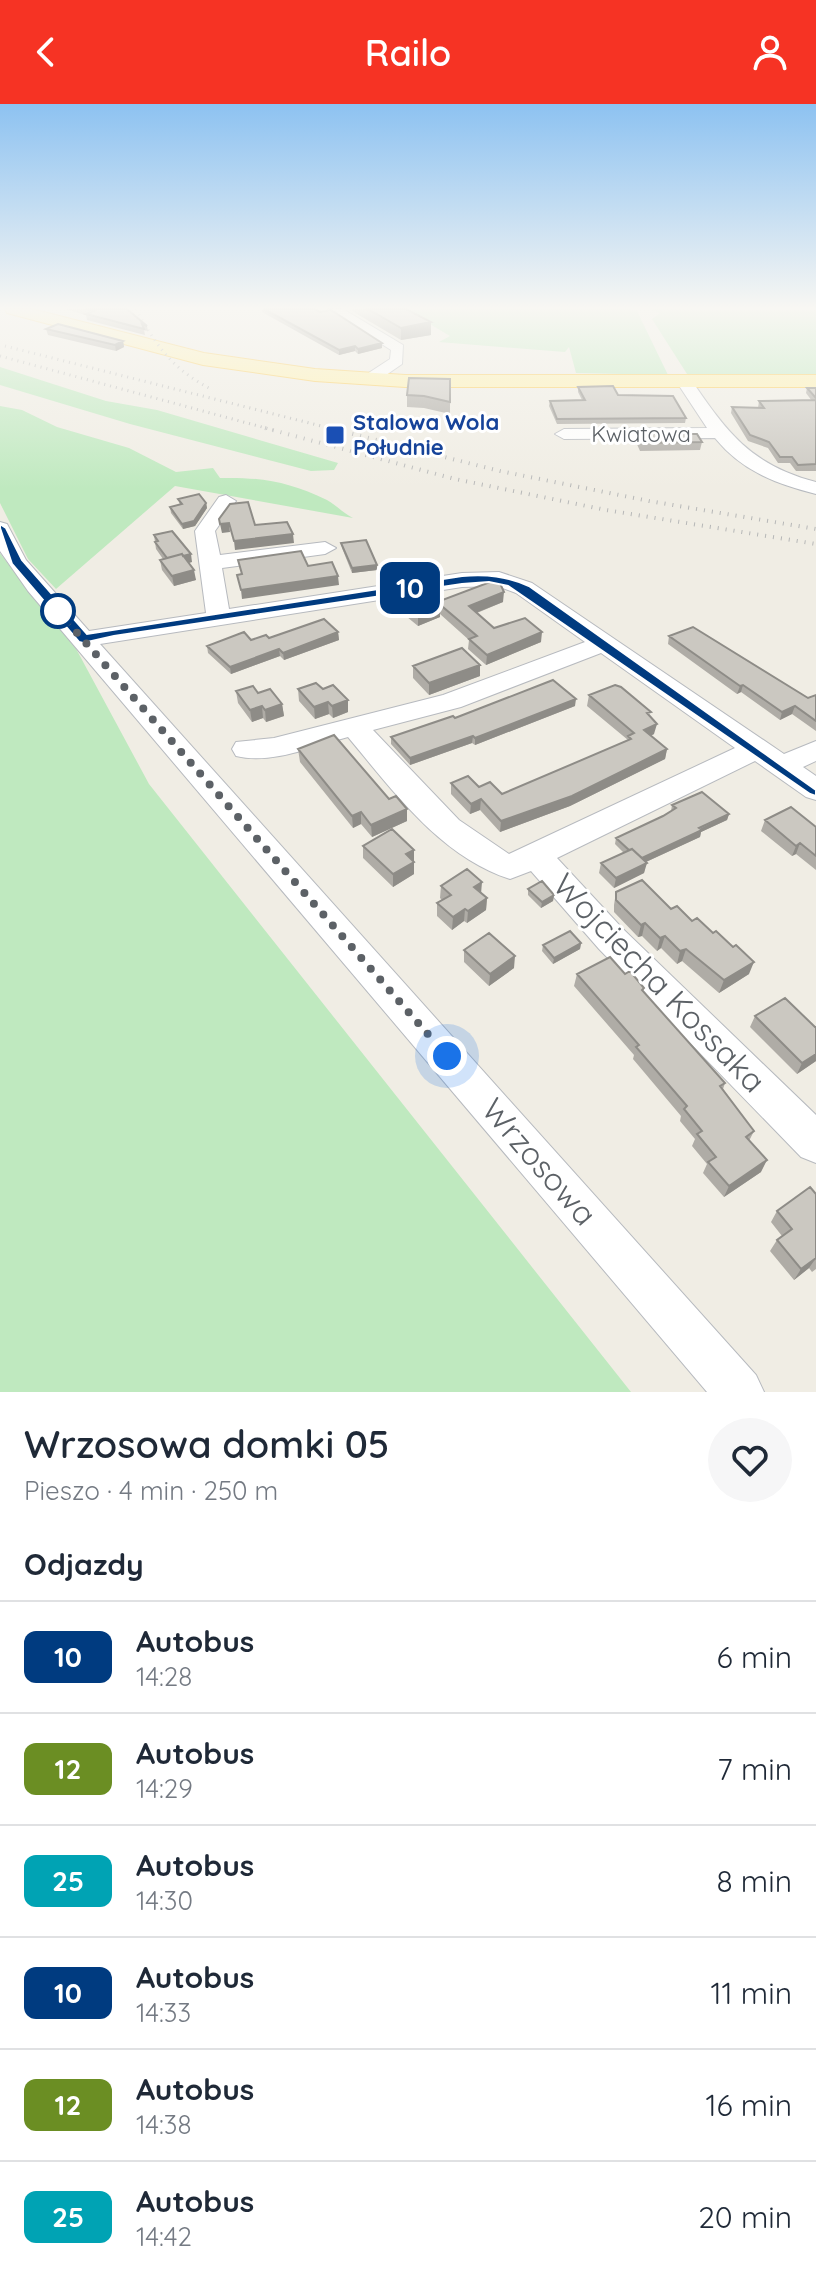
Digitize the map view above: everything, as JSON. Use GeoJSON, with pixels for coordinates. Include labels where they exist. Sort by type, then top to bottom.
{"type":"FeatureCollection","features":[{"type":"Feature","properties":{"kind":"main road"},"geometry":{"type":"LineString","coordinates":[[257,369],[370,379],[816,381]]}},
{"type":"Feature","properties":{"kind":"street"},"geometry":{"type":"LineString","coordinates":[[370,379],[385,369]]}},
{"type":"Feature","properties":{"kind":"street"},"geometry":{"type":"LineString","coordinates":[[684,381],[718,433],[759,470],[816,488]]}},
{"type":"Feature","properties":{"kind":"street","name":"Kwiatowa"},"geometry":{"type":"LineString","coordinates":[[564,434],[718,433]]}},
{"type":"Feature","properties":{"kind":"street"},"geometry":{"type":"LineString","coordinates":[[219,618],[205,531],[226,501]]}},
{"type":"Feature","properties":{"kind":"street","name":"Wrzosowa"},"geometry":{"type":"LineString","coordinates":[[0,528],[16,562],[739,1392]]}},
{"type":"Feature","properties":{"kind":"street"},"geometry":{"type":"LineString","coordinates":[[210,563],[325,548]]}},
{"type":"Feature","properties":{"kind":"street"},"geometry":{"type":"LineString","coordinates":[[83,639],[489,578],[524,588],[816,790]]}},
{"type":"Feature","properties":{"kind":"street"},"geometry":{"type":"LineString","coordinates":[[246,749],[274,747],[452,701],[604,643]]}},
{"type":"Feature","properties":{"kind":"street","name":"Wojciecha Kossaka"},"geometry":{"type":"LineString","coordinates":[[355,727],[419,800],[492,862],[510,867],[537,857],[611,939],[816,1143]]}},
{"type":"Feature","properties":{"kind":"street"},"geometry":{"type":"LineString","coordinates":[[537,857],[756,749]]}},
{"type":"Feature","properties":{"kind":"street"},"geometry":{"type":"LineString","coordinates":[[782,766],[816,750]]}},
{"type":"Feature","properties":{"kind":"green space"},"geometry":{"type":"Polygon","coordinates":[[[0,369],[7,369],[106,401],[157,410],[338,463],[334,470],[311,471],[130,424],[0,385],[0,369]]]}},
{"type":"Feature","properties":{"kind":"green space"},"geometry":{"type":"Polygon","coordinates":[[[575,369],[665,369],[668,375],[576,373],[575,369]]]}},
{"type":"Feature","properties":{"kind":"green space"},"geometry":{"type":"Polygon","coordinates":[[[684,369],[816,369],[816,375],[687,374],[684,369]]]}},
{"type":"Feature","properties":{"kind":"green space"},"geometry":{"type":"Polygon","coordinates":[[[0,406],[22,410],[57,427],[129,448],[176,472],[213,468],[220,478],[249,478],[288,485],[327,500],[353,518],[175,486],[56,589],[28,559],[0,503],[0,406]]]}},
{"type":"Feature","properties":{"kind":"green space"},"geometry":{"type":"Polygon","coordinates":[[[0,553],[35,600],[67,632],[149,784],[631,1392],[0,1392],[0,553]]]}},
{"type":"Feature","properties":{"kind":"building"},"geometry":{"type":"Polygon","coordinates":[[[409,378],[450,379],[450,402],[407,395],[409,378]]]}},
{"type":"Feature","properties":{"kind":"building"},"geometry":{"type":"Polygon","coordinates":[[[613,386],[618,395],[673,396],[686,418],[557,419],[550,401],[585,400],[578,387],[613,386]]]}},
{"type":"Feature","properties":{"kind":"building"},"geometry":{"type":"Polygon","coordinates":[[[807,388],[816,388],[816,398],[807,388]]]}},
{"type":"Feature","properties":{"kind":"building"},"geometry":{"type":"Polygon","coordinates":[[[816,400],[816,464],[798,465],[792,457],[780,457],[769,442],[750,435],[732,407],[764,408],[759,401],[816,400]]]}},
{"type":"Feature","properties":{"kind":"building"},"geometry":{"type":"Polygon","coordinates":[[[637,434],[697,434],[702,442],[641,443],[637,434]]]}},
{"type":"Feature","properties":{"kind":"building"},"geometry":{"type":"Polygon","coordinates":[[[199,494],[206,503],[194,521],[182,524],[170,507],[182,504],[178,499],[199,494]]]}},
{"type":"Feature","properties":{"kind":"building"},"geometry":{"type":"Polygon","coordinates":[[[248,502],[255,525],[287,522],[293,534],[234,541],[229,523],[220,524],[219,519],[230,504],[248,502]]]}},
{"type":"Feature","properties":{"kind":"building"},"geometry":{"type":"Polygon","coordinates":[[[172,531],[191,554],[167,558],[155,542],[158,541],[154,535],[172,531]]]}},
{"type":"Feature","properties":{"kind":"building"},"geometry":{"type":"Polygon","coordinates":[[[366,540],[377,565],[352,568],[341,543],[366,540]]]}},
{"type":"Feature","properties":{"kind":"building"},"geometry":{"type":"Polygon","coordinates":[[[301,551],[308,566],[332,562],[338,576],[241,590],[237,575],[242,574],[238,560],[301,551]]]}},
{"type":"Feature","properties":{"kind":"building"},"geometry":{"type":"Polygon","coordinates":[[[182,554],[194,570],[172,576],[160,560],[182,554]]]}},
{"type":"Feature","properties":{"kind":"building"},"geometry":{"type":"Polygon","coordinates":[[[498,579],[504,592],[469,606],[494,628],[525,618],[542,632],[487,655],[469,639],[477,636],[437,602],[498,579]]]}},
{"type":"Feature","properties":{"kind":"building"},"geometry":{"type":"Polygon","coordinates":[[[422,592],[440,606],[418,614],[401,600],[422,592]]]}},
{"type":"Feature","properties":{"kind":"building"},"geometry":{"type":"Polygon","coordinates":[[[324,619],[338,632],[283,653],[279,649],[230,667],[207,646],[244,632],[251,640],[266,635],[269,638],[324,619]]]}},
{"type":"Feature","properties":{"kind":"building"},"geometry":{"type":"Polygon","coordinates":[[[693,627],[808,698],[816,695],[816,721],[795,706],[782,712],[669,636],[693,627]]]}},
{"type":"Feature","properties":{"kind":"building"},"geometry":{"type":"Polygon","coordinates":[[[462,648],[480,665],[429,683],[413,666],[462,648]]]}},
{"type":"Feature","properties":{"kind":"building"},"geometry":{"type":"Polygon","coordinates":[[[553,680],[576,699],[475,738],[473,736],[410,758],[391,737],[453,716],[455,718],[553,680]]]}},
{"type":"Feature","properties":{"kind":"building"},"geometry":{"type":"Polygon","coordinates":[[[316,683],[323,689],[333,685],[348,700],[332,706],[328,702],[314,707],[298,689],[316,683]]]}},
{"type":"Feature","properties":{"kind":"building"},"geometry":{"type":"Polygon","coordinates":[[[615,685],[651,712],[647,713],[657,724],[644,730],[667,749],[572,796],[501,821],[481,799],[471,804],[451,783],[468,776],[479,787],[490,782],[502,794],[631,739],[628,736],[634,733],[589,695],[615,685]]]}},
{"type":"Feature","properties":{"kind":"building"},"geometry":{"type":"Polygon","coordinates":[[[253,686],[258,693],[270,689],[282,704],[265,710],[262,706],[250,710],[236,691],[253,686]]]}},
{"type":"Feature","properties":{"kind":"building"},"geometry":{"type":"Polygon","coordinates":[[[334,735],[389,799],[396,796],[407,809],[371,825],[361,812],[352,816],[298,749],[334,735]]]}},
{"type":"Feature","properties":{"kind":"building"},"geometry":{"type":"Polygon","coordinates":[[[702,792],[729,814],[642,858],[616,838],[663,816],[676,808],[672,805],[702,792]]]}},
{"type":"Feature","properties":{"kind":"building"},"geometry":{"type":"Polygon","coordinates":[[[791,807],[816,827],[816,856],[800,843],[796,846],[765,820],[791,807]]]}},
{"type":"Feature","properties":{"kind":"building"},"geometry":{"type":"Polygon","coordinates":[[[392,829],[414,850],[406,854],[414,862],[393,874],[363,846],[392,829]]]}},
{"type":"Feature","properties":{"kind":"building"},"geometry":{"type":"Polygon","coordinates":[[[632,849],[647,863],[616,878],[601,863],[632,849]]]}},
{"type":"Feature","properties":{"kind":"building"},"geometry":{"type":"Polygon","coordinates":[[[467,869],[482,882],[474,887],[487,898],[453,917],[437,903],[451,895],[441,886],[467,869]]]}},
{"type":"Feature","properties":{"kind":"building"},"geometry":{"type":"Polygon","coordinates":[[[642,880],[671,909],[677,906],[692,921],[697,918],[733,947],[736,945],[754,962],[724,980],[686,949],[680,951],[665,936],[660,938],[645,923],[641,925],[616,900],[616,892],[642,880]]]}},
{"type":"Feature","properties":{"kind":"building"},"geometry":{"type":"Polygon","coordinates":[[[542,881],[554,895],[542,902],[528,889],[542,881]]]}},
{"type":"Feature","properties":{"kind":"building"},"geometry":{"type":"Polygon","coordinates":[[[570,931],[581,943],[554,958],[543,945],[570,931]]]}},
{"type":"Feature","properties":{"kind":"building"},"geometry":{"type":"Polygon","coordinates":[[[489,933],[515,956],[490,974],[464,950],[489,933]]]}},
{"type":"Feature","properties":{"kind":"building"},"geometry":{"type":"Polygon","coordinates":[[[610,957],[625,974],[630,971],[644,988],[642,990],[725,1083],[720,1086],[754,1131],[746,1137],[767,1160],[729,1186],[708,1162],[716,1157],[697,1134],[702,1131],[684,1109],[687,1106],[577,974],[610,957]]]}},
{"type":"Feature","properties":{"kind":"building"},"geometry":{"type":"Polygon","coordinates":[[[785,998],[816,1027],[816,1054],[802,1063],[755,1016],[785,998]]]}},
{"type":"Feature","properties":{"kind":"building"},"geometry":{"type":"Polygon","coordinates":[[[810,1187],[816,1194],[816,1258],[801,1269],[777,1240],[792,1229],[777,1211],[810,1187]]]}},
{"type":"Feature","properties":{"kind":"railway"},"geometry":{"type":"LineString","coordinates":[[48,369],[273,430]]}},
{"type":"Feature","properties":{"kind":"railway"},"geometry":{"type":"LineString","coordinates":[[96,369],[337,430]]}},
{"type":"Feature","properties":{"kind":"railway"},"geometry":{"type":"LineString","coordinates":[[180,369],[213,390]]}},
{"type":"Feature","properties":{"kind":"railway"},"geometry":{"type":"LineString","coordinates":[[265,428],[455,479],[606,510],[816,544]]}},
{"type":"Feature","properties":{"kind":"railway"},"geometry":{"type":"LineString","coordinates":[[329,428],[500,471],[649,501],[816,529]]}},
{"type":"Feature","properties":{"kind":"bus line","name":"10"},"geometry":{"type":"LineString","coordinates":[[0,528],[16,562],[83,639],[462,580],[489,578],[512,583],[524,588],[816,790]]}},
{"type":"Feature","properties":{"kind":"place","name":"Stalowa Wola Południe"},"geometry":{"type":"Point","coordinates":[335,435]}},
{"type":"Feature","properties":{"kind":"route"},"geometry":{"type":"LineString","coordinates":[[58,611],[447,1056]]}}]}
